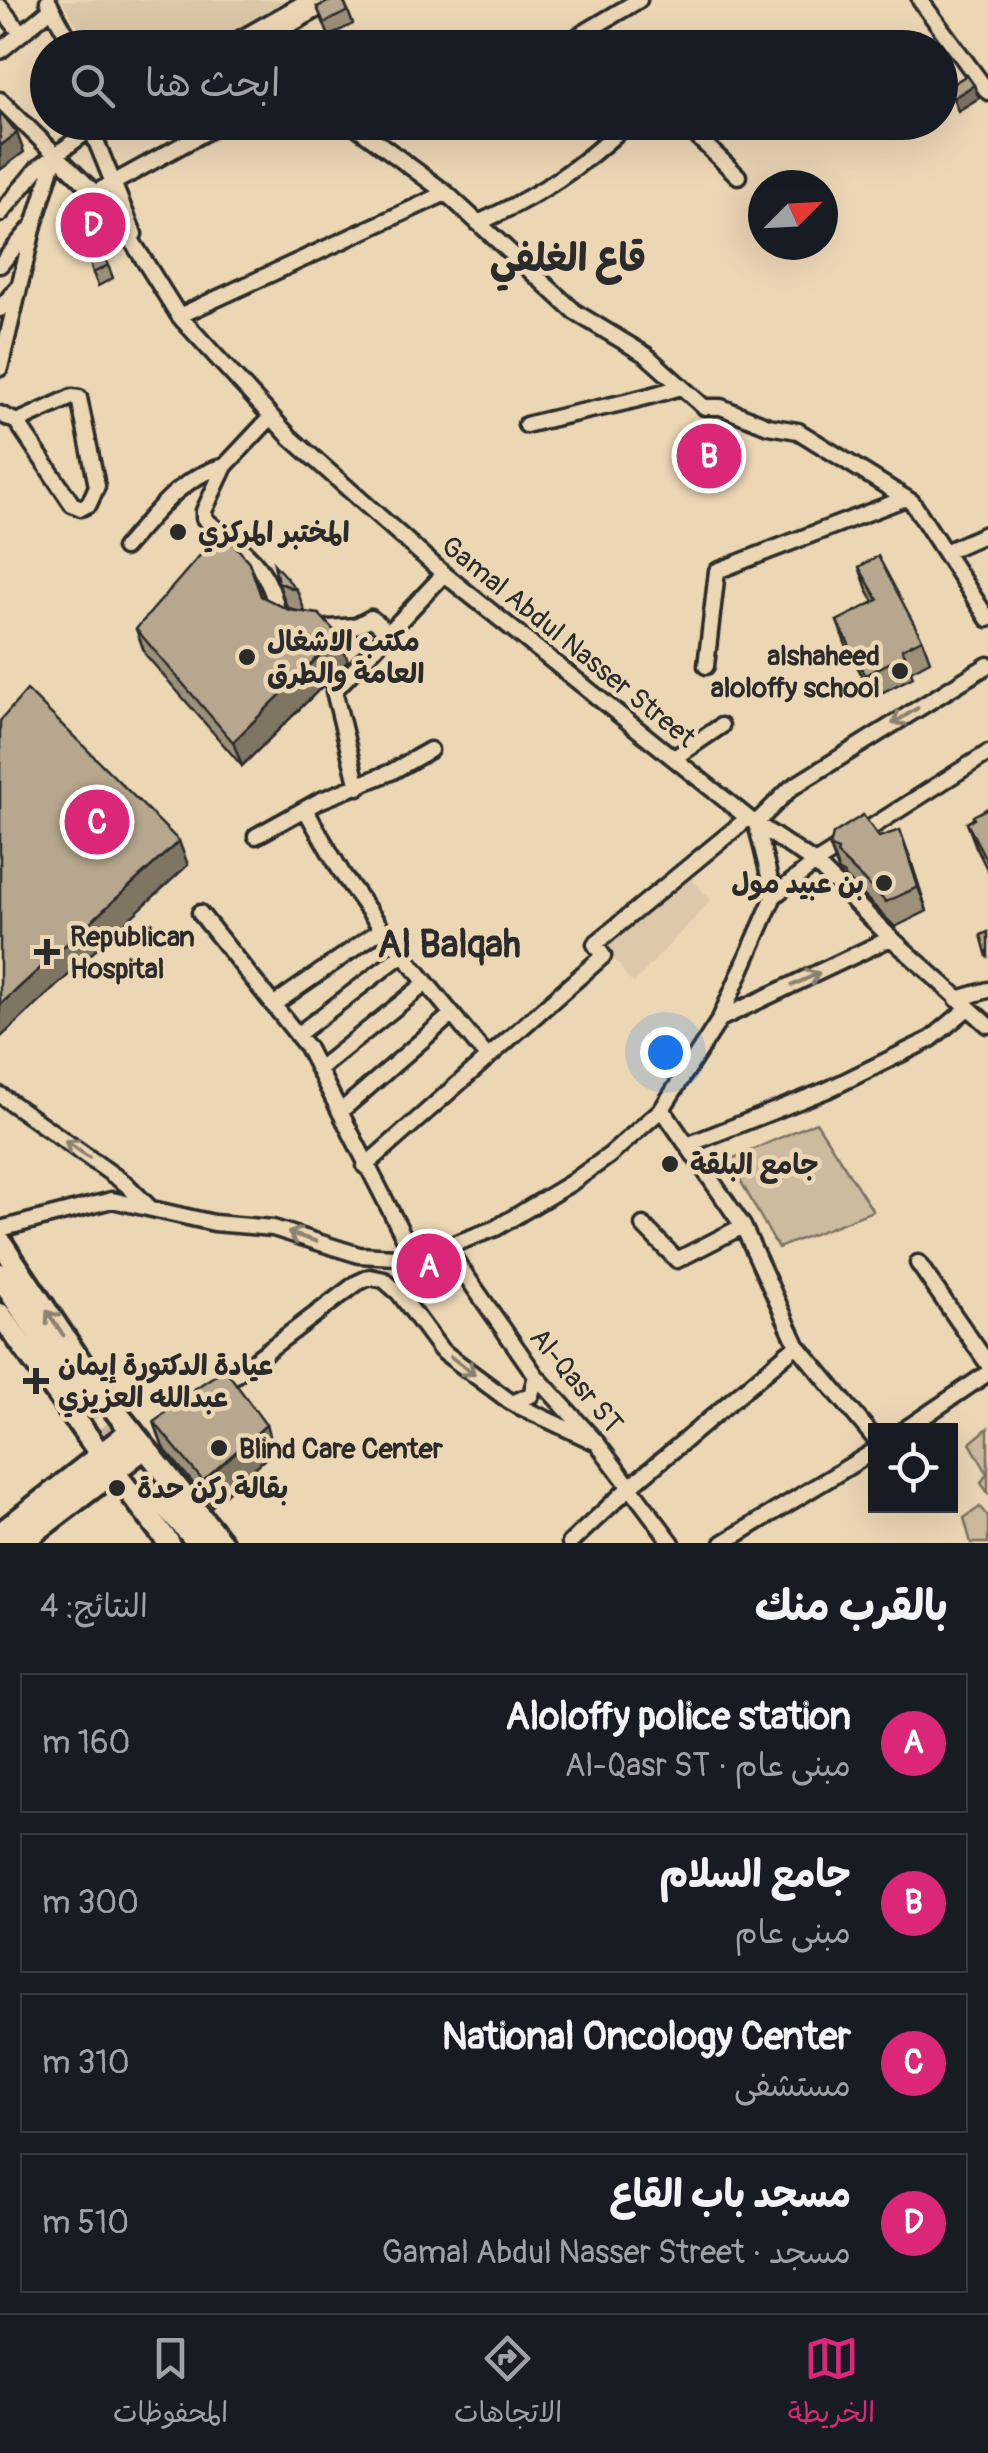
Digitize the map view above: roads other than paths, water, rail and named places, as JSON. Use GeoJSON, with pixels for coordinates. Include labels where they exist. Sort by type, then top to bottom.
{"type":"FeatureCollection","features":[{"type":"Feature","properties":{"kind":"main road"},"geometry":{"type":"LineString","coordinates":[[0,1241],[85,1406],[106,1462],[222,1543]]}},
{"type":"Feature","properties":{"kind":"main road"},"geometry":{"type":"LineString","coordinates":[[0,1276],[85,1406]]}},
{"type":"Feature","properties":{"kind":"main road"},"geometry":{"type":"LineString","coordinates":[[0,1297],[85,1406]]}},
{"type":"Feature","properties":{"kind":"main road"},"geometry":{"type":"LineString","coordinates":[[0,1314],[85,1406],[143,1440],[169,1543]]}},
{"type":"Feature","properties":{"kind":"main road"},"geometry":{"type":"LineString","coordinates":[[0,1535],[143,1440]]}},
{"type":"Feature","properties":{"kind":"main road"},"geometry":{"type":"LineString","coordinates":[[19,1543],[106,1462]]}},
{"type":"Feature","properties":{"kind":"main road"},"geometry":{"type":"LineString","coordinates":[[156,1499],[184,1543]]}},
{"type":"Feature","properties":{"kind":"main road"},"geometry":{"type":"LineString","coordinates":[[156,1499],[200,1543]]}},
{"type":"Feature","properties":{"kind":"street"},"geometry":{"type":"LineString","coordinates":[[256,30],[309,0]]}},
{"type":"Feature","properties":{"kind":"street"},"geometry":{"type":"LineString","coordinates":[[281,30],[334,0]]}},
{"type":"Feature","properties":{"kind":"street"},"geometry":{"type":"LineString","coordinates":[[588,30],[639,0]]}},
{"type":"Feature","properties":{"kind":"street"},"geometry":{"type":"LineString","coordinates":[[920,0],[942,30]]}},
{"type":"Feature","properties":{"kind":"street"},"geometry":{"type":"LineString","coordinates":[[0,51],[49,4],[64,30]]}},
{"type":"Feature","properties":{"kind":"street"},"geometry":{"type":"LineString","coordinates":[[0,7],[21,34]]}},
{"type":"Feature","properties":{"kind":"street"},"geometry":{"type":"LineString","coordinates":[[958,51],[988,92]]}},
{"type":"Feature","properties":{"kind":"street","name":"Gamal Abdul Nasser Street"},"geometry":{"type":"LineString","coordinates":[[0,100],[30,129]]}},
{"type":"Feature","properties":{"kind":"street","name":"Gamal Abdul Nasser Street"},"geometry":{"type":"LineString","coordinates":[[41,140],[95,193],[179,316],[270,417],[444,574],[752,821],[815,863],[988,1025]]}},
{"type":"Feature","properties":{"kind":"street"},"geometry":{"type":"LineString","coordinates":[[0,214],[30,176],[77,140]]}},
{"type":"Feature","properties":{"kind":"street","name":"Gamal Abdul Nasser Street"},"geometry":{"type":"LineString","coordinates":[[100,140],[112,182],[148,267]]}},
{"type":"Feature","properties":{"kind":"street"},"geometry":{"type":"LineString","coordinates":[[95,193],[190,140]]}},
{"type":"Feature","properties":{"kind":"street"},"geometry":{"type":"LineString","coordinates":[[375,140],[446,192],[576,312],[646,355],[704,408],[721,407],[768,426],[798,431],[912,502],[988,618]]}},
{"type":"Feature","properties":{"kind":"street"},"geometry":{"type":"LineString","coordinates":[[478,223],[531,199],[585,163],[610,140]]}},
{"type":"Feature","properties":{"kind":"street"},"geometry":{"type":"LineString","coordinates":[[701,140],[738,176]]}},
{"type":"Feature","properties":{"kind":"street"},"geometry":{"type":"LineString","coordinates":[[0,368],[34,225],[56,154]]}},
{"type":"Feature","properties":{"kind":"street"},"geometry":{"type":"LineString","coordinates":[[179,316],[446,192]]}},
{"type":"Feature","properties":{"kind":"street"},"geometry":{"type":"LineString","coordinates":[[0,265],[34,225]]}},
{"type":"Feature","properties":{"kind":"street"},"geometry":{"type":"LineString","coordinates":[[0,309],[22,283]]}},
{"type":"Feature","properties":{"kind":"street"},"geometry":{"type":"LineString","coordinates":[[526,425],[604,404],[637,402],[680,387]]}},
{"type":"Feature","properties":{"kind":"street"},"geometry":{"type":"LineString","coordinates":[[0,414],[17,422],[72,504],[81,508],[89,504],[98,486],[79,398],[72,396],[17,422]]}},
{"type":"Feature","properties":{"kind":"street"},"geometry":{"type":"LineString","coordinates":[[270,417],[225,466],[204,518],[264,570],[273,588],[278,614],[318,629],[356,626],[371,618],[388,633]]}},
{"type":"Feature","properties":{"kind":"street"},"geometry":{"type":"LineString","coordinates":[[124,548],[177,488],[225,466]]}},
{"type":"Feature","properties":{"kind":"street"},"geometry":{"type":"LineString","coordinates":[[706,666],[716,571],[906,498]]}},
{"type":"Feature","properties":{"kind":"street"},"geometry":{"type":"LineString","coordinates":[[947,551],[988,533]]}},
{"type":"Feature","properties":{"kind":"street"},"geometry":{"type":"LineString","coordinates":[[358,787],[334,691],[444,574]]}},
{"type":"Feature","properties":{"kind":"street"},"geometry":{"type":"LineString","coordinates":[[366,1166],[603,956],[595,944],[790,788],[988,665]]}},
{"type":"Feature","properties":{"kind":"street"},"geometry":{"type":"LineString","coordinates":[[674,758],[721,726]]}},
{"type":"Feature","properties":{"kind":"street"},"geometry":{"type":"LineString","coordinates":[[256,836],[430,750]]}},
{"type":"Feature","properties":{"kind":"street"},"geometry":{"type":"LineString","coordinates":[[0,1228],[112,1200],[214,1223],[273,1228],[359,1255],[404,1254],[446,1247],[496,1228],[546,1200],[610,1155],[662,1109],[720,1019],[774,896],[815,863],[988,753]]}},
{"type":"Feature","properties":{"kind":"street"},"geometry":{"type":"LineString","coordinates":[[305,809],[343,876],[488,1058]]}},
{"type":"Feature","properties":{"kind":"street"},"geometry":{"type":"LineString","coordinates":[[752,821],[774,896]]}},
{"type":"Feature","properties":{"kind":"street"},"geometry":{"type":"LineString","coordinates":[[200,913],[297,1035],[319,1069],[404,1254]]}},
{"type":"Feature","properties":{"kind":"street"},"geometry":{"type":"LineString","coordinates":[[273,1004],[382,929]]}},
{"type":"Feature","properties":{"kind":"street"},"geometry":{"type":"LineString","coordinates":[[720,1019],[891,938]]}},
{"type":"Feature","properties":{"kind":"street"},"geometry":{"type":"LineString","coordinates":[[297,1035],[403,954]]}},
{"type":"Feature","properties":{"kind":"street"},"geometry":{"type":"LineString","coordinates":[[319,1069],[426,983]]}},
{"type":"Feature","properties":{"kind":"street"},"geometry":{"type":"LineString","coordinates":[[687,1145],[827,1090],[931,1040],[962,1004],[988,990]]}},
{"type":"Feature","properties":{"kind":"street"},"geometry":{"type":"LineString","coordinates":[[341,1111],[452,1014]]}},
{"type":"Feature","properties":{"kind":"street"},"geometry":{"type":"LineString","coordinates":[[0,1095],[126,1184],[150,1208]]}},
{"type":"Feature","properties":{"kind":"street"},"geometry":{"type":"LineString","coordinates":[[662,1109],[743,1226],[798,1345],[868,1430]]}},
{"type":"Feature","properties":{"kind":"street"},"geometry":{"type":"LineString","coordinates":[[643,1225],[678,1260],[743,1226]]}},
{"type":"Feature","properties":{"kind":"street","name":"Al-Qasr ST"},"geometry":{"type":"LineString","coordinates":[[446,1247],[536,1376],[597,1444],[672,1543]]}},
{"type":"Feature","properties":{"kind":"street"},"geometry":{"type":"LineString","coordinates":[[399,1294],[392,1268],[404,1254]]}},
{"type":"Feature","properties":{"kind":"street"},"geometry":{"type":"LineString","coordinates":[[918,1263],[988,1364]]}},
{"type":"Feature","properties":{"kind":"street"},"geometry":{"type":"LineString","coordinates":[[204,1399],[370,1277],[384,1280],[399,1294],[441,1350],[512,1403],[597,1444]]}},
{"type":"Feature","properties":{"kind":"street"},"geometry":{"type":"LineString","coordinates":[[570,1543],[631,1486],[798,1345]]}},
{"type":"Feature","properties":{"kind":"street"},"geometry":{"type":"LineString","coordinates":[[914,1423],[988,1372]]}},
{"type":"Feature","properties":{"kind":"street"},"geometry":{"type":"LineString","coordinates":[[512,1403],[531,1395],[536,1376]]}},
{"type":"Feature","properties":{"kind":"street"},"geometry":{"type":"LineString","coordinates":[[723,1543],[868,1455]]}},
{"type":"Feature","properties":{"kind":"tunnel"},"geometry":{"type":"LineString","coordinates":[[84,1400],[161,1500]]}},
{"type":"Feature","properties":{"kind":"place","name":"مسجد باب القاع"},"geometry":{"type":"Point","coordinates":[93,225]}},
{"type":"Feature","properties":{"kind":"place","name":"جامع السلام"},"geometry":{"type":"Point","coordinates":[709,456]}},
{"type":"Feature","properties":{"kind":"place","name":"المختبر المركزي"},"geometry":{"type":"Point","coordinates":[178,532]}},
{"type":"Feature","properties":{"kind":"place","name":"مكتب الاشغال العامة والطرق"},"geometry":{"type":"Point","coordinates":[247,657]}},
{"type":"Feature","properties":{"kind":"place","name":"alshaheed aloloffy school"},"geometry":{"type":"Point","coordinates":[900,671]}},
{"type":"Feature","properties":{"kind":"place","name":"National Oncology Center"},"geometry":{"type":"Point","coordinates":[97,822]}},
{"type":"Feature","properties":{"kind":"place","name":"بن عبيد مول"},"geometry":{"type":"Point","coordinates":[884,883]}},
{"type":"Feature","properties":{"kind":"place","name":"Republican Hospital"},"geometry":{"type":"Point","coordinates":[47,952]}},
{"type":"Feature","properties":{"kind":"place","name":"جامع البلقة"},"geometry":{"type":"Point","coordinates":[670,1164]}},
{"type":"Feature","properties":{"kind":"place","name":"Aloloffy police station"},"geometry":{"type":"Point","coordinates":[429,1266]}},
{"type":"Feature","properties":{"kind":"place","name":"عيادة الدكتورة إيمان عبدالله العزيزي"},"geometry":{"type":"Point","coordinates":[36,1381]}},
{"type":"Feature","properties":{"kind":"place","name":"Blind Care Center"},"geometry":{"type":"Point","coordinates":[219,1448]}},
{"type":"Feature","properties":{"kind":"place","name":"بقالة ركن حدة"},"geometry":{"type":"Point","coordinates":[117,1488]}},
{"type":"Feature","properties":{"kind":"district","name":"قاع الغلفي"},"geometry":{"type":"Point","coordinates":[568,258]}},
{"type":"Feature","properties":{"kind":"district","name":"Al Balqah"},"geometry":{"type":"Point","coordinates":[449,944]}}]}
